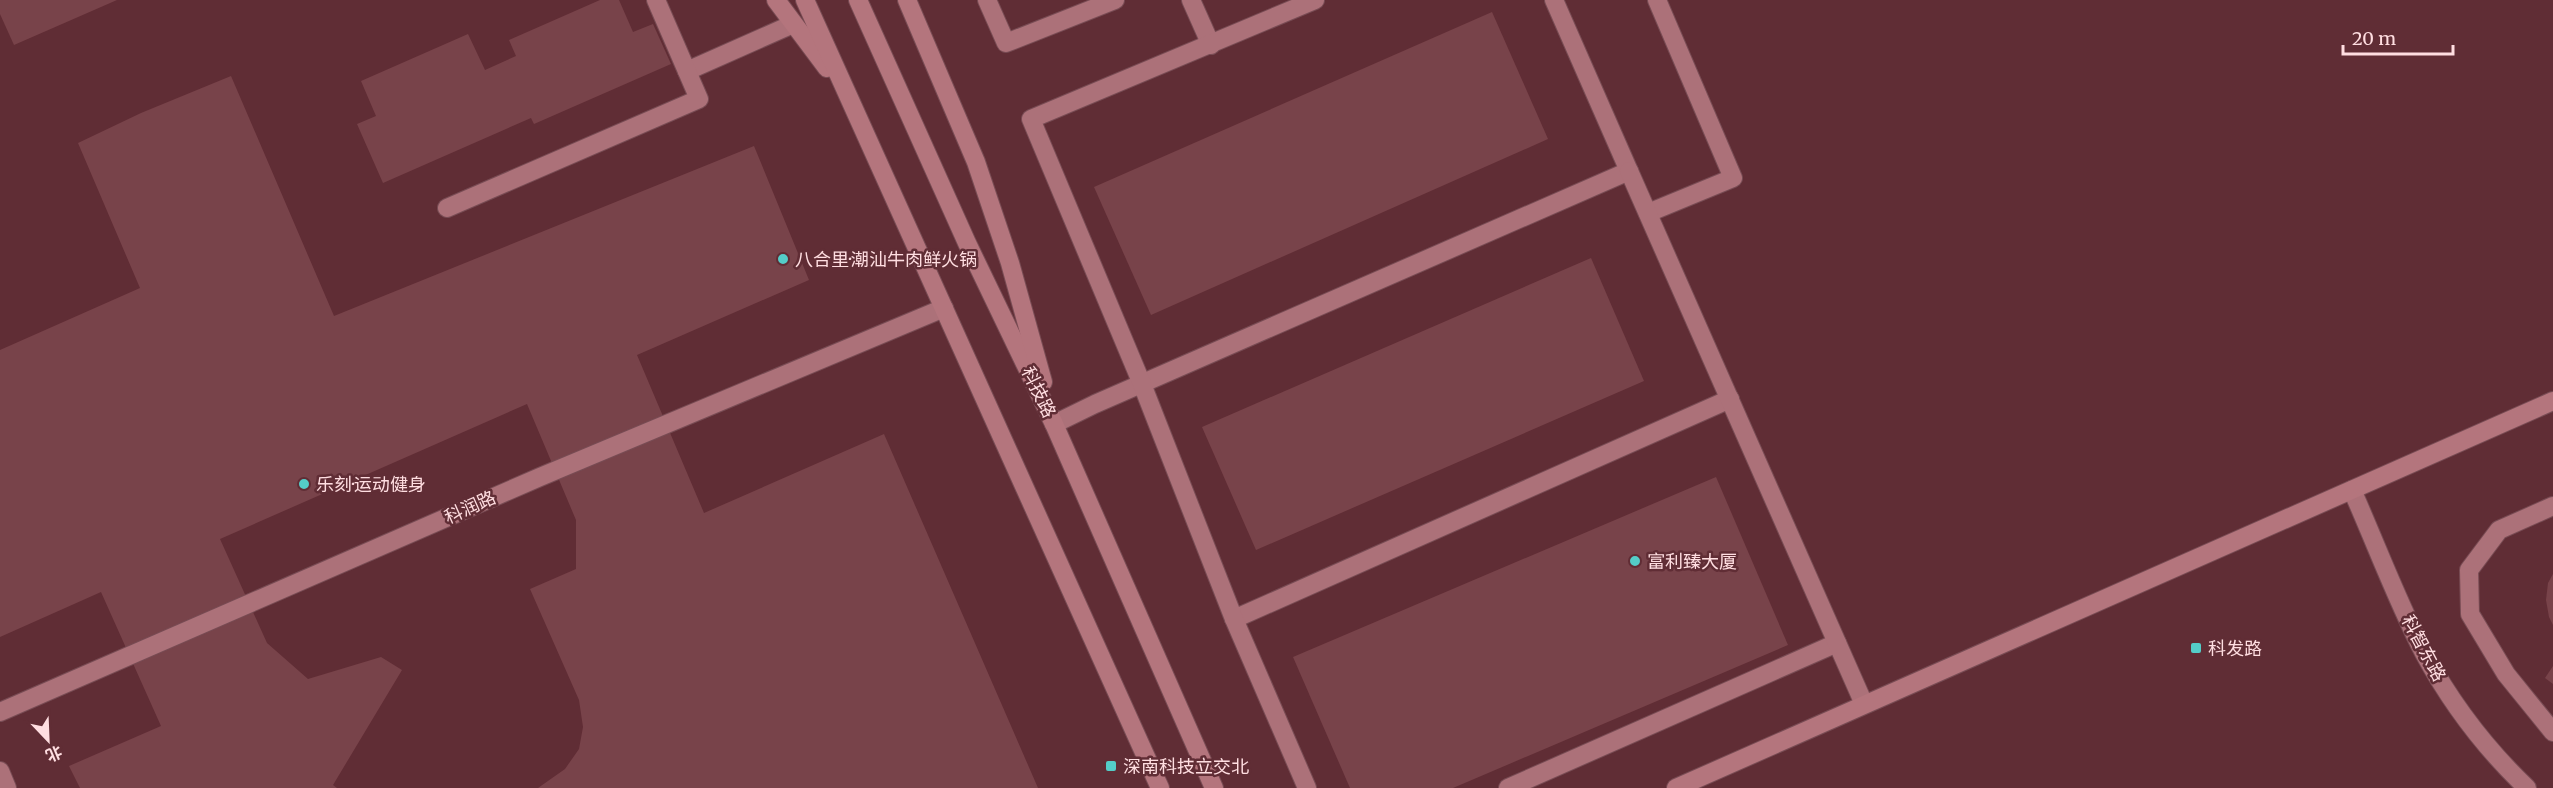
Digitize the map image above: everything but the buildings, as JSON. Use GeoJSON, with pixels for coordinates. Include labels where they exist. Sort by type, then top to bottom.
{"type":"FeatureCollection","features":[{"type":"Feature","properties":{"kind":"main road"},"geometry":{"type":"LineString","coordinates":[[776,0],[844,90]]}},
{"type":"Feature","properties":{"kind":"main road"},"geometry":{"type":"LineString","coordinates":[[805,0],[1160,788]]}},
{"type":"Feature","properties":{"kind":"main road","name":"科技路"},"geometry":{"type":"LineString","coordinates":[[858,0],[967,243],[1054,424],[1214,788]]}},
{"type":"Feature","properties":{"kind":"main road"},"geometry":{"type":"LineString","coordinates":[[907,0],[980,174],[1010,263],[1054,424]]}},
{"type":"Feature","properties":{"kind":"main road"},"geometry":{"type":"LineString","coordinates":[[1676,788],[2553,401]]}},
{"type":"Feature","properties":{"kind":"street"},"geometry":{"type":"LineString","coordinates":[[447,208],[699,99],[656,0]]}},
{"type":"Feature","properties":{"kind":"street"},"geometry":{"type":"LineString","coordinates":[[987,0],[1006,43],[1115,0]]}},
{"type":"Feature","properties":{"kind":"street"},"geometry":{"type":"LineString","coordinates":[[1191,0],[1211,45]]}},
{"type":"Feature","properties":{"kind":"street"},"geometry":{"type":"LineString","coordinates":[[1308,788],[1234,619],[1142,384],[1031,119],[1315,0]]}},
{"type":"Feature","properties":{"kind":"street"},"geometry":{"type":"LineString","coordinates":[[1554,0],[1864,704]]}},
{"type":"Feature","properties":{"kind":"street"},"geometry":{"type":"LineString","coordinates":[[1648,213],[1733,178],[1657,0]]}},
{"type":"Feature","properties":{"kind":"street"},"geometry":{"type":"LineString","coordinates":[[687,71],[793,24]]}},
{"type":"Feature","properties":{"kind":"street"},"geometry":{"type":"LineString","coordinates":[[1054,424],[1629,171]]}},
{"type":"Feature","properties":{"kind":"street","name":"科润路"},"geometry":{"type":"LineString","coordinates":[[0,712],[540,477],[944,308]]}},
{"type":"Feature","properties":{"kind":"street"},"geometry":{"type":"LineString","coordinates":[[1234,619],[1730,399]]}},
{"type":"Feature","properties":{"kind":"street","name":"科智东路"},"geometry":{"type":"LineString","coordinates":[[2352,490],[2404,613],[2426,656],[2477,735],[2527,788]]}},
{"type":"Feature","properties":{"kind":"street"},"geometry":{"type":"LineString","coordinates":[[2553,506],[2499,530],[2469,570],[2470,614],[2506,674],[2553,732]]}},
{"type":"Feature","properties":{"kind":"street"},"geometry":{"type":"LineString","coordinates":[[1508,788],[1837,643]]}},
{"type":"Feature","properties":{"kind":"street"},"geometry":{"type":"LineString","coordinates":[[0,771],[8,788]]}},
{"type":"Feature","properties":{"kind":"place","name":"八合里·潮汕牛肉鲜火锅"},"geometry":{"type":"Point","coordinates":[783,259]}},
{"type":"Feature","properties":{"kind":"place","name":"乐刻·运动健身"},"geometry":{"type":"Point","coordinates":[304,484]}},
{"type":"Feature","properties":{"kind":"place","name":"富利臻大厦"},"geometry":{"type":"Point","coordinates":[1635,561]}},
{"type":"Feature","properties":{"kind":"place","name":"科发路"},"geometry":{"type":"Point","coordinates":[2196,648]}},
{"type":"Feature","properties":{"kind":"place","name":"深南科技立交北"},"geometry":{"type":"Point","coordinates":[1111,766]}}]}
